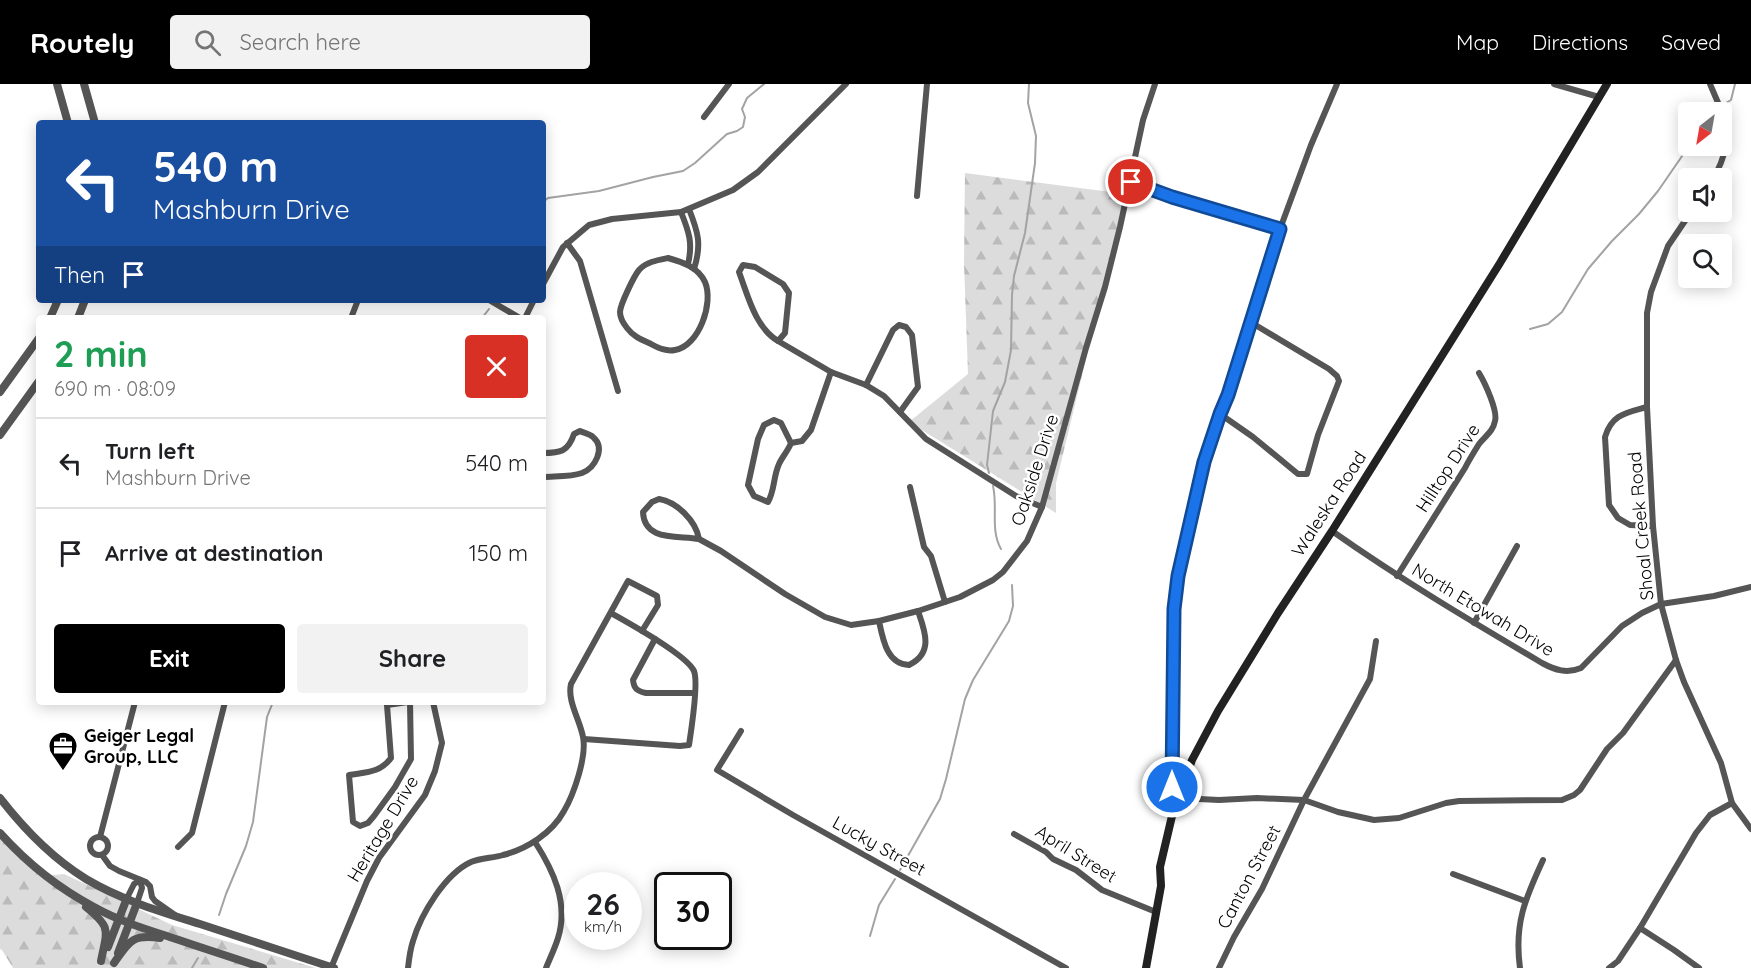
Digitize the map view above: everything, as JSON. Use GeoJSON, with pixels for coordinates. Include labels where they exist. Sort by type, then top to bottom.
{"type":"FeatureCollection","features":[{"type":"Feature","properties":{"kind":"main road","name":"Waleska Road"},"geometry":{"type":"LineString","coordinates":[[1146,968],[1161,886],[1160,867],[1172,816],[1192,760],[1218,711],[1278,613],[1500,263],[1607,84]]}},
{"type":"Feature","properties":{"kind":"street"},"geometry":{"type":"LineString","coordinates":[[57,84],[67,120]]}},
{"type":"Feature","properties":{"kind":"street"},"geometry":{"type":"LineString","coordinates":[[84,84],[93,120]]}},
{"type":"Feature","properties":{"kind":"street"},"geometry":{"type":"LineString","coordinates":[[704,117],[729,84]]}},
{"type":"Feature","properties":{"kind":"street"},"geometry":{"type":"LineString","coordinates":[[546,278],[563,247],[589,225],[612,219],[681,212],[733,190],[758,172],[846,84]]}},
{"type":"Feature","properties":{"kind":"street"},"geometry":{"type":"LineString","coordinates":[[917,196],[927,84]]}},
{"type":"Feature","properties":{"kind":"street","name":"Oakside Drive"},"geometry":{"type":"LineString","coordinates":[[699,539],[698,531],[686,515],[672,504],[659,499],[652,502],[643,512],[647,525],[652,531],[669,536],[699,539],[825,617],[851,625],[879,621],[945,602],[972,592],[1003,572],[1028,541],[1042,507],[1105,287],[1131,182],[1143,120],[1155,84]]}},
{"type":"Feature","properties":{"kind":"street"},"geometry":{"type":"LineString","coordinates":[[1172,816],[1174,609],[1178,576],[1204,462],[1252,323],[1280,229],[1311,145],[1337,84]]}},
{"type":"Feature","properties":{"kind":"street"},"geometry":{"type":"LineString","coordinates":[[1554,84],[1599,97]]}},
{"type":"Feature","properties":{"kind":"street"},"geometry":{"type":"LineString","coordinates":[[1710,84],[1717,102]]}},
{"type":"Feature","properties":{"kind":"street"},"geometry":{"type":"LineString","coordinates":[[1131,182],[1172,197],[1280,229]]}},
{"type":"Feature","properties":{"kind":"street"},"geometry":{"type":"LineString","coordinates":[[689,209],[697,230],[699,244],[699,255],[694,269]]}},
{"type":"Feature","properties":{"kind":"street"},"geometry":{"type":"LineString","coordinates":[[681,212],[691,244],[688,264]]}},
{"type":"Feature","properties":{"kind":"street","name":"Shoal Creek Road"},"geometry":{"type":"LineString","coordinates":[[1684,222],[1668,246],[1651,292],[1647,313],[1647,407],[1653,526],[1661,604],[1676,660],[1721,763],[1732,803],[1751,830]]}},
{"type":"Feature","properties":{"kind":"street"},"geometry":{"type":"LineString","coordinates":[[567,243],[580,261],[618,391]]}},
{"type":"Feature","properties":{"kind":"street"},"geometry":{"type":"LineString","coordinates":[[668,258],[688,264],[705,282],[708,303],[703,321],[692,339],[678,350],[667,351],[632,334],[622,322],[620,310],[639,270],[650,262],[668,258]]}},
{"type":"Feature","properties":{"kind":"street"},"geometry":{"type":"LineString","coordinates":[[778,341],[784,333],[789,293],[783,284],[755,267],[743,265],[739,272],[753,309],[767,334],[778,341],[831,372],[866,385],[888,398],[926,439],[1016,496],[1042,507]]}},
{"type":"Feature","properties":{"kind":"street"},"geometry":{"type":"LineString","coordinates":[[495,303],[517,315]]}},
{"type":"Feature","properties":{"kind":"street"},"geometry":{"type":"LineString","coordinates":[[1220,414],[1253,437],[1298,474],[1307,474],[1318,435],[1339,381],[1329,369],[1252,323]]}},
{"type":"Feature","properties":{"kind":"street"},"geometry":{"type":"LineString","coordinates":[[866,385],[892,330],[899,325],[906,327],[912,335],[918,387],[900,412]]}},
{"type":"Feature","properties":{"kind":"street"},"geometry":{"type":"LineString","coordinates":[[0,392],[36,342]]}},
{"type":"Feature","properties":{"kind":"street"},"geometry":{"type":"LineString","coordinates":[[791,443],[781,423],[774,420],[764,424],[747,485],[754,496],[768,502],[772,495],[779,463],[791,443],[802,441],[811,430],[831,372]]}},
{"type":"Feature","properties":{"kind":"street","name":"Hilltop Drive"},"geometry":{"type":"LineString","coordinates":[[1397,576],[1475,450],[1490,433],[1496,419],[1487,387],[1479,373]]}},
{"type":"Feature","properties":{"kind":"street"},"geometry":{"type":"LineString","coordinates":[[0,435],[36,385]]}},
{"type":"Feature","properties":{"kind":"street"},"geometry":{"type":"LineString","coordinates":[[1647,407],[1621,415],[1608,428],[1605,437],[1608,505],[1618,518],[1630,525],[1653,526]]}},
{"type":"Feature","properties":{"kind":"street"},"geometry":{"type":"LineString","coordinates":[[546,453],[558,453],[565,449],[572,441],[574,434],[580,431],[592,436],[599,453],[595,462],[581,473],[546,477]]}},
{"type":"Feature","properties":{"kind":"street"},"geometry":{"type":"LineString","coordinates":[[910,487],[924,547],[931,556],[945,602]]}},
{"type":"Feature","properties":{"kind":"street","name":"North Etowah Drive"},"geometry":{"type":"LineString","coordinates":[[1332,531],[1397,576],[1553,669],[1569,671],[1581,668],[1631,619],[1661,604],[1714,596],[1751,587]]}},
{"type":"Feature","properties":{"kind":"street"},"geometry":{"type":"LineString","coordinates":[[1474,623],[1517,546]]}},
{"type":"Feature","properties":{"kind":"street"},"geometry":{"type":"LineString","coordinates":[[408,968],[412,942],[420,923],[438,892],[452,876],[473,861],[503,855],[535,842],[563,814],[571,797],[582,759],[584,739],[570,690],[571,684],[628,582],[657,596],[658,605],[642,631]]}},
{"type":"Feature","properties":{"kind":"street"},"geometry":{"type":"LineString","coordinates":[[879,621],[884,642],[892,658],[896,662],[909,665],[920,658],[926,645],[918,611]]}},
{"type":"Feature","properties":{"kind":"street"},"geometry":{"type":"LineString","coordinates":[[584,739],[680,747],[689,745],[695,693],[694,671],[681,656],[611,613]]}},
{"type":"Feature","properties":{"kind":"street"},"geometry":{"type":"LineString","coordinates":[[655,639],[633,680],[634,687],[646,693],[695,693]]}},
{"type":"Feature","properties":{"kind":"street","name":"Canton Street"},"geometry":{"type":"LineString","coordinates":[[1219,968],[1233,937],[1262,889],[1304,800],[1370,680],[1376,641]]}},
{"type":"Feature","properties":{"kind":"street"},"geometry":{"type":"LineString","coordinates":[[1179,798],[1304,800],[1338,812],[1374,820],[1399,818],[1459,801],[1542,801],[1569,798],[1580,790],[1607,749],[1623,733],[1676,660]]}},
{"type":"Feature","properties":{"kind":"street"},"geometry":{"type":"LineString","coordinates":[[100,837],[134,705]]}},
{"type":"Feature","properties":{"kind":"street"},"geometry":{"type":"LineString","coordinates":[[178,847],[192,833],[224,705]]}},
{"type":"Feature","properties":{"kind":"street"},"geometry":{"type":"LineString","coordinates":[[387,705],[391,758],[385,766],[376,770],[349,775],[353,822],[360,826],[368,823],[374,816],[395,788],[411,759],[409,705]]}},
{"type":"Feature","properties":{"kind":"street","name":"Heritage Drive"},"geometry":{"type":"LineString","coordinates":[[332,968],[367,881],[379,858],[425,795],[435,771],[442,743],[434,705]]}},
{"type":"Feature","properties":{"kind":"street","name":"Lucky Street"},"geometry":{"type":"LineString","coordinates":[[741,731],[717,770],[1066,968]]}},
{"type":"Feature","properties":{"kind":"street"},"geometry":{"type":"LineString","coordinates":[[0,798],[40,843],[88,880],[137,903],[332,968]]}},
{"type":"Feature","properties":{"kind":"street"},"geometry":{"type":"LineString","coordinates":[[1609,968],[1618,961],[1640,928],[1703,824],[1710,815],[1732,803]]}},
{"type":"Feature","properties":{"kind":"street"},"geometry":{"type":"LineString","coordinates":[[0,832],[21,855],[105,924],[107,932],[100,964]]}},
{"type":"Feature","properties":{"kind":"street","name":"April Street"},"geometry":{"type":"LineString","coordinates":[[1014,834],[1046,852],[1053,859],[1076,870],[1102,890],[1156,912]]}},
{"type":"Feature","properties":{"kind":"street"},"geometry":{"type":"LineString","coordinates":[[100,837],[92,840],[89,847],[93,854],[102,855],[110,866],[146,882],[150,886],[155,901],[178,917]]}},
{"type":"Feature","properties":{"kind":"street"},"geometry":{"type":"LineString","coordinates":[[100,837],[107,842],[108,846],[102,855]]}},
{"type":"Feature","properties":{"kind":"street"},"geometry":{"type":"LineString","coordinates":[[535,842],[553,872],[561,904],[562,920],[558,938],[546,968]]}},
{"type":"Feature","properties":{"kind":"street"},"geometry":{"type":"LineString","coordinates":[[1520,968],[1517,946],[1525,901],[1543,860]]}},
{"type":"Feature","properties":{"kind":"street"},"geometry":{"type":"LineString","coordinates":[[1453,874],[1525,901]]}},
{"type":"Feature","properties":{"kind":"street"},"geometry":{"type":"LineString","coordinates":[[100,964],[127,898],[134,884],[140,880]]}},
{"type":"Feature","properties":{"kind":"street"},"geometry":{"type":"LineString","coordinates":[[113,966],[142,888],[140,880]]}},
{"type":"Feature","properties":{"kind":"street"},"geometry":{"type":"LineString","coordinates":[[62,888],[94,908],[129,924],[263,968]]}},
{"type":"Feature","properties":{"kind":"street"},"geometry":{"type":"LineString","coordinates":[[1640,928],[1699,968]]}},
{"type":"Feature","properties":{"kind":"street"},"geometry":{"type":"LineString","coordinates":[[113,966],[130,942],[139,937],[178,940]]}},
{"type":"Feature","properties":{"kind":"green space"},"geometry":{"type":"Polygon","coordinates":[[[965,173],[1126,194],[1056,483],[1056,513],[909,422],[968,374],[964,263],[965,173]]]}},
{"type":"Feature","properties":{"kind":"green space"},"geometry":{"type":"Polygon","coordinates":[[[0,833],[45,876],[64,874],[172,925],[316,968],[13,968],[0,949],[0,833]]]}},
{"type":"Feature","properties":{"kind":"waterway"},"geometry":{"type":"LineString","coordinates":[[546,200],[599,191],[683,171],[727,134],[743,127],[745,117],[742,109],[747,98],[764,84]]}},
{"type":"Feature","properties":{"kind":"waterway"},"geometry":{"type":"LineString","coordinates":[[989,473],[987,465],[993,411],[1005,382],[1011,350],[1014,276],[1025,233],[1035,163],[1036,136],[1028,103],[1029,84]]}},
{"type":"Feature","properties":{"kind":"waterway"},"geometry":{"type":"LineString","coordinates":[[1728,102],[1731,100],[1735,84]]}},
{"type":"Feature","properties":{"kind":"waterway"},"geometry":{"type":"LineString","coordinates":[[1530,329],[1548,324],[1562,312],[1588,269],[1639,214],[1682,156]]}},
{"type":"Feature","properties":{"kind":"waterway"},"geometry":{"type":"LineString","coordinates":[[484,315],[489,309]]}},
{"type":"Feature","properties":{"kind":"waterway"},"geometry":{"type":"LineString","coordinates":[[993,486],[996,534],[1001,549]]}},
{"type":"Feature","properties":{"kind":"waterway"},"geometry":{"type":"LineString","coordinates":[[900,870],[940,799],[965,699],[973,680],[1009,621],[1013,606],[1012,585]]}},
{"type":"Feature","properties":{"kind":"waterway"},"geometry":{"type":"LineString","coordinates":[[219,915],[253,822],[267,717],[272,705]]}},
{"type":"Feature","properties":{"kind":"waterway"},"geometry":{"type":"LineString","coordinates":[[870,936],[879,905],[895,879]]}},
{"type":"Feature","properties":{"kind":"waterway"},"geometry":{"type":"LineString","coordinates":[[192,968],[198,958]]}},
{"type":"Feature","properties":{"kind":"place","name":"Geiger Legal Group, LLC"},"geometry":{"type":"Point","coordinates":[63,772]}},
{"type":"Feature","properties":{"kind":"route"},"geometry":{"type":"LineString","coordinates":[[1131,182],[1172,197],[1280,229],[1252,323],[1204,462],[1178,576],[1174,609],[1172,787]]}}]}
